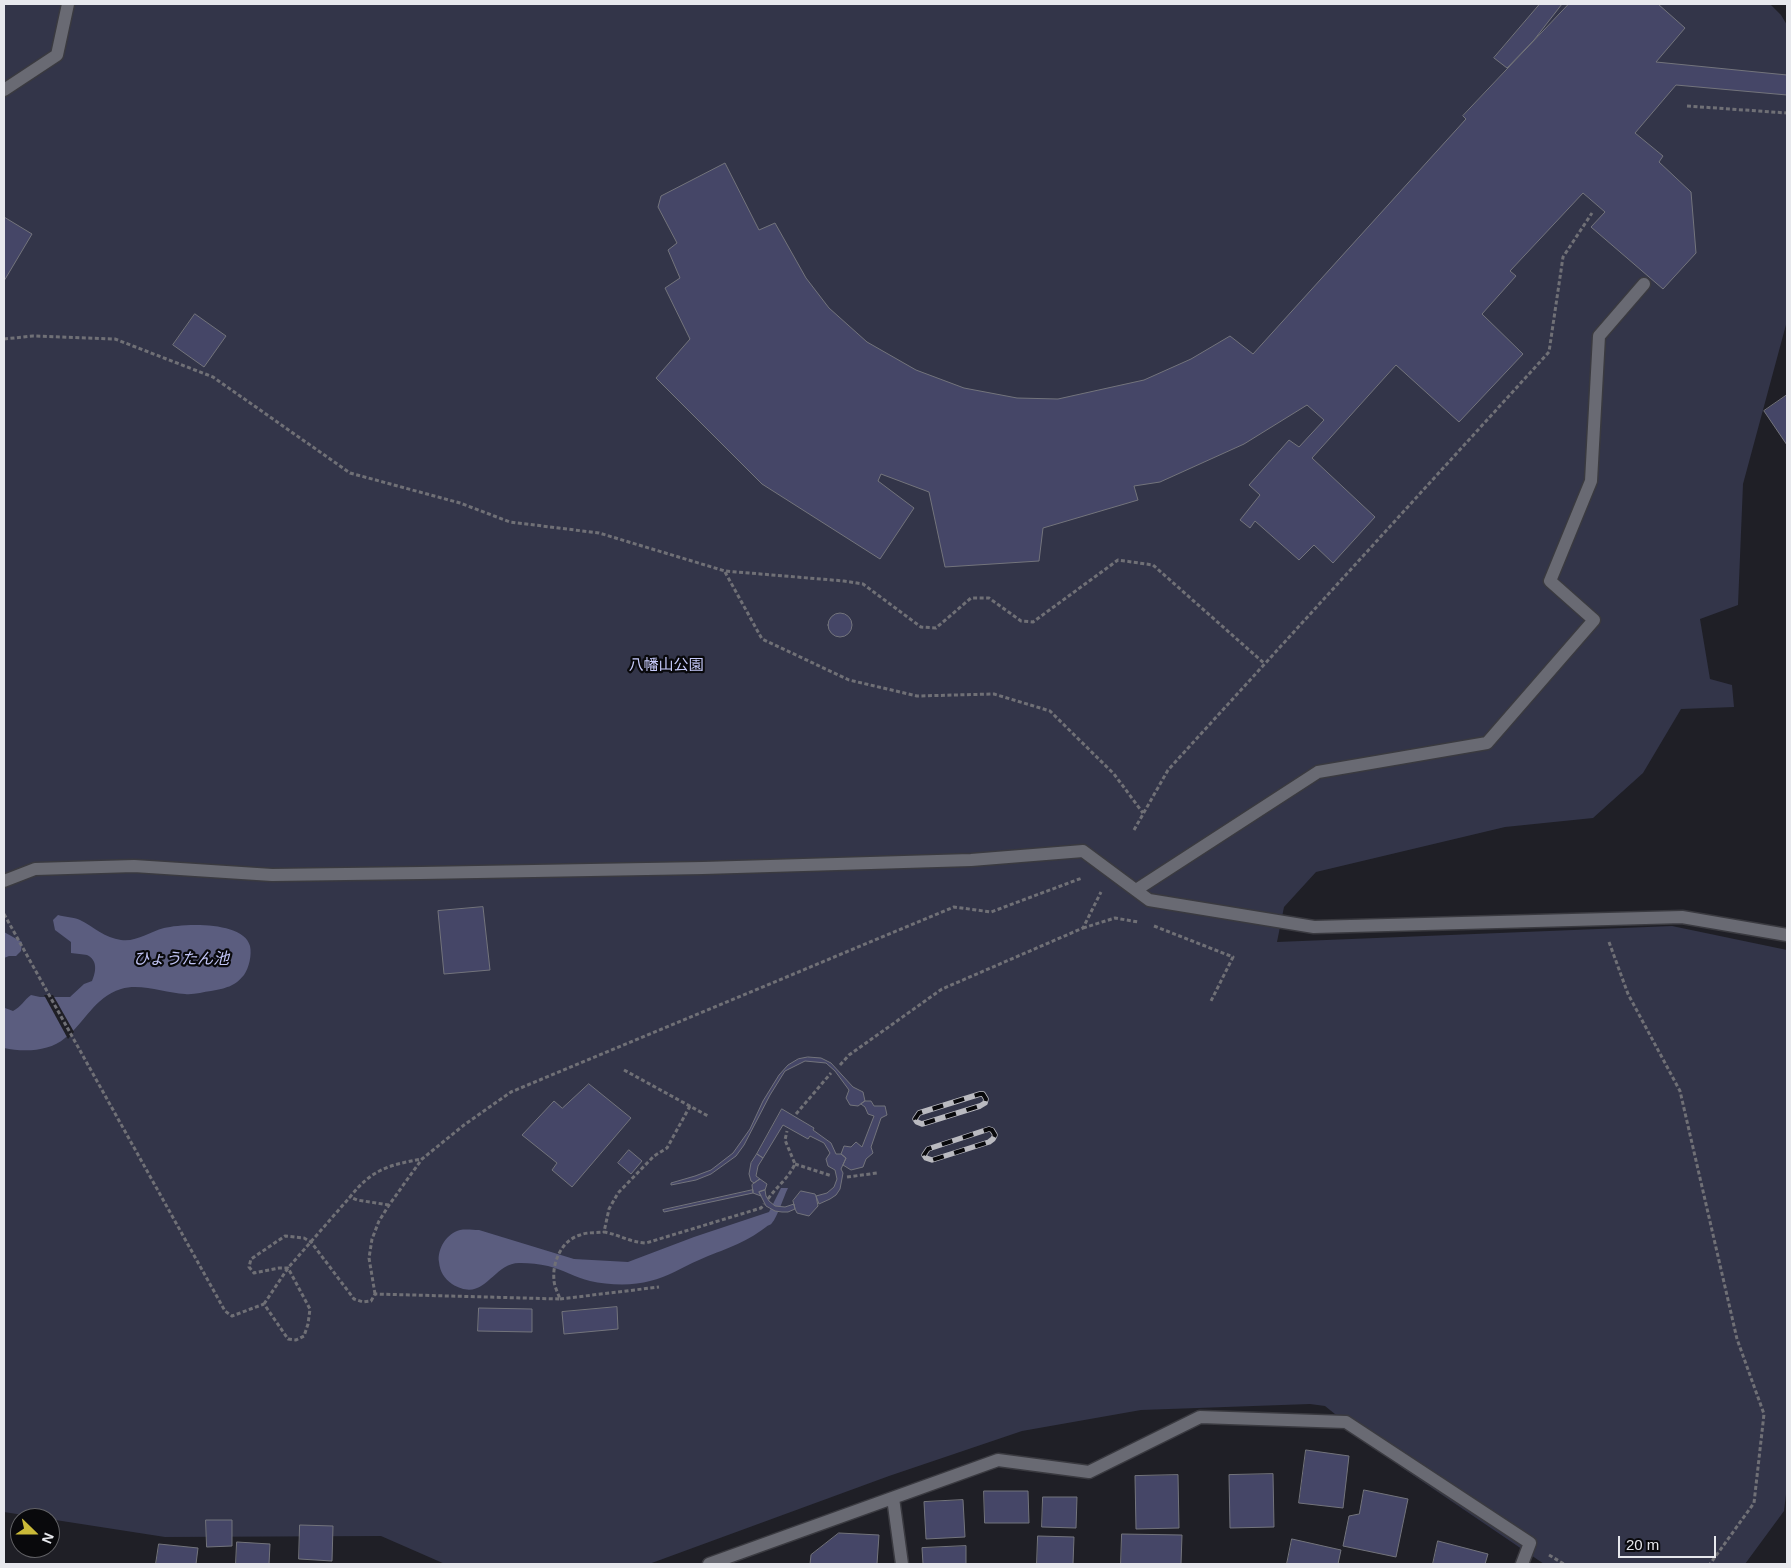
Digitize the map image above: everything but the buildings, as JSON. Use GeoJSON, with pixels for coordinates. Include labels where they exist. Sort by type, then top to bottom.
{"type":"FeatureCollection","features":[{"type":"Feature","properties":{"kind":"street"},"geometry":{"type":"LineString","coordinates":[[4,90],[57,55],[68,4]]}},
{"type":"Feature","properties":{"kind":"street"},"geometry":{"type":"LineString","coordinates":[[1136,890],[1318,772],[1487,743],[1594,620],[1550,581],[1591,481],[1599,336],[1644,284]]}},
{"type":"Feature","properties":{"kind":"street"},"geometry":{"type":"LineString","coordinates":[[4,881],[35,869],[134,866],[272,875],[430,873],[703,868],[951,860],[1083,852],[1149,900],[1314,928],[1682,917],[1787,935]]}},
{"type":"Feature","properties":{"kind":"street"},"geometry":{"type":"LineString","coordinates":[[708,1564],[998,1460],[1089,1472],[1200,1416],[1346,1422],[1530,1543],[1522,1564]]}},
{"type":"Feature","properties":{"kind":"street"},"geometry":{"type":"LineString","coordinates":[[893,1498],[902,1564]]}},
{"type":"Feature","properties":{"kind":"path"},"geometry":{"type":"LineString","coordinates":[[1686,106],[1787,114]]}},
{"type":"Feature","properties":{"kind":"path"},"geometry":{"type":"LineString","coordinates":[[1134,830],[1168,770],[1549,352],[1563,257],[1592,213]]}},
{"type":"Feature","properties":{"kind":"path"},"geometry":{"type":"LineString","coordinates":[[4,339],[33,336],[115,339],[213,377],[350,473],[460,503],[510,522],[599,533],[725,571],[844,580],[863,584],[921,627],[936,628],[971,598],[989,598],[1021,621],[1033,622],[1118,560],[1153,565],[1265,664]]}},
{"type":"Feature","properties":{"kind":"path"},"geometry":{"type":"LineString","coordinates":[[725,571],[762,639],[849,680],[918,696],[994,694],[1050,711],[1114,774],[1143,813]]}},
{"type":"Feature","properties":{"kind":"path"},"geometry":{"type":"LineString","coordinates":[[376,1294],[368,1258],[372,1239],[379,1221],[389,1205],[422,1159],[464,1125],[511,1092],[954,907],[991,912],[1082,878],[1088,883]]}},
{"type":"Feature","properties":{"kind":"path"},"geometry":{"type":"LineString","coordinates":[[1083,928],[1101,891],[1095,887]]}},
{"type":"Feature","properties":{"kind":"path"},"geometry":{"type":"LineString","coordinates":[[4,914],[225,1311],[232,1316],[264,1304],[288,1268],[368,1177],[392,1165],[422,1159]]}},
{"type":"Feature","properties":{"kind":"path"},"geometry":{"type":"LineString","coordinates":[[840,1065],[849,1055],[942,988],[1083,928],[1115,918],[1140,922]]}},
{"type":"Feature","properties":{"kind":"path"},"geometry":{"type":"LineString","coordinates":[[1600,919],[1628,994],[1680,1091],[1737,1339],[1764,1414],[1754,1503],[1710,1564]]}},
{"type":"Feature","properties":{"kind":"path"},"geometry":{"type":"LineString","coordinates":[[1148,924],[1233,957],[1210,1003]]}},
{"type":"Feature","properties":{"kind":"path"},"geometry":{"type":"LineString","coordinates":[[624,1070],[708,1116]]}},
{"type":"Feature","properties":{"kind":"path"},"geometry":{"type":"LineString","coordinates":[[796,1114],[831,1073]]}},
{"type":"Feature","properties":{"kind":"path"},"geometry":{"type":"LineString","coordinates":[[604,1232],[609,1209],[618,1192],[654,1156],[667,1148],[690,1106]]}},
{"type":"Feature","properties":{"kind":"path"},"geometry":{"type":"LineString","coordinates":[[787,1131],[786,1140],[796,1164],[832,1176]]}},
{"type":"Feature","properties":{"kind":"path"},"geometry":{"type":"LineString","coordinates":[[768,1199],[776,1187],[784,1183],[790,1176],[796,1164]]}},
{"type":"Feature","properties":{"kind":"path"},"geometry":{"type":"LineString","coordinates":[[847,1177],[877,1173]]}},
{"type":"Feature","properties":{"kind":"path"},"geometry":{"type":"LineString","coordinates":[[350,1197],[357,1200],[389,1205]]}},
{"type":"Feature","properties":{"kind":"path"},"geometry":{"type":"LineString","coordinates":[[560,1299],[554,1282],[554,1271],[562,1247],[580,1234],[604,1232],[614,1234],[631,1242],[646,1243],[761,1208],[764,1204]]}},
{"type":"Feature","properties":{"kind":"path"},"geometry":{"type":"LineString","coordinates":[[288,1268],[254,1273],[249,1267],[251,1259],[285,1236],[304,1238],[311,1242],[354,1299],[363,1302],[370,1301],[376,1294]]}},
{"type":"Feature","properties":{"kind":"path"},"geometry":{"type":"LineString","coordinates":[[264,1304],[288,1339],[296,1340],[304,1336],[310,1308],[288,1268]]}},
{"type":"Feature","properties":{"kind":"path"},"geometry":{"type":"LineString","coordinates":[[376,1294],[560,1299],[659,1286]]}},
{"type":"Feature","properties":{"kind":"green space","name":"八幡山公園"},"geometry":{"type":"Polygon","coordinates":[[[4,4],[1770,4],[1781,15],[1787,25],[1787,321],[1743,484],[1738,605],[1700,619],[1710,679],[1732,685],[1734,707],[1681,709],[1643,773],[1593,818],[1505,827],[1316,872],[1284,907],[1277,942],[1672,926],[1787,950],[1787,1486],[1784,1511],[1745,1564],[1544,1564],[1401,1467],[1325,1406],[1310,1404],[1141,1410],[1022,1431],[889,1476],[649,1564],[445,1564],[381,1536],[165,1537],[60,1521],[60,1508],[10,1508],[10,1513],[4,1512],[4,4]]]}},
{"type":"Feature","properties":{"kind":"water","name":"ひょうたん池"},"geometry":{"type":"Polygon","coordinates":[[[58,915],[78,919],[105,935],[121,940],[138,938],[173,926],[198,925],[225,928],[237,932],[245,938],[250,946],[250,961],[244,975],[233,985],[225,988],[188,994],[137,987],[121,989],[103,998],[72,1032],[59,1043],[36,1050],[4,1048],[4,1005],[5,1008],[13,1011],[31,995],[40,997],[70,997],[84,984],[92,981],[95,970],[93,960],[87,955],[71,953],[71,942],[55,930],[53,920],[58,915]]]}},
{"type":"Feature","properties":{"kind":"water"},"geometry":{"type":"Polygon","coordinates":[[[4,932],[22,942],[21,951],[16,956],[4,958],[4,932]]]}},
{"type":"Feature","properties":{"kind":"water"},"geometry":{"type":"Polygon","coordinates":[[[781,1188],[788,1188],[776,1217],[771,1224],[758,1233],[734,1246],[663,1277],[643,1283],[612,1284],[597,1282],[585,1280],[548,1266],[521,1263],[511,1264],[503,1268],[481,1286],[473,1289],[464,1289],[452,1284],[441,1272],[439,1257],[441,1247],[451,1234],[460,1230],[479,1230],[574,1259],[628,1262],[694,1237],[769,1212],[781,1188]]]}},
{"type":"Feature","properties":{"kind":"pier"},"geometry":{"type":"Polygon","coordinates":[[[44,995],[53,995],[74,1032],[68,1039],[44,995]]]}},
{"type":"Feature","properties":{"kind":"railway"},"geometry":{"type":"LineString","coordinates":[[980,1094],[983,1094],[986,1099],[985,1103],[980,1106],[922,1124],[915,1119],[919,1113],[980,1094]]}},
{"type":"Feature","properties":{"kind":"railway"},"geometry":{"type":"LineString","coordinates":[[989,1129],[995,1135],[989,1142],[932,1160],[924,1155],[928,1149],[989,1129]]}}]}
